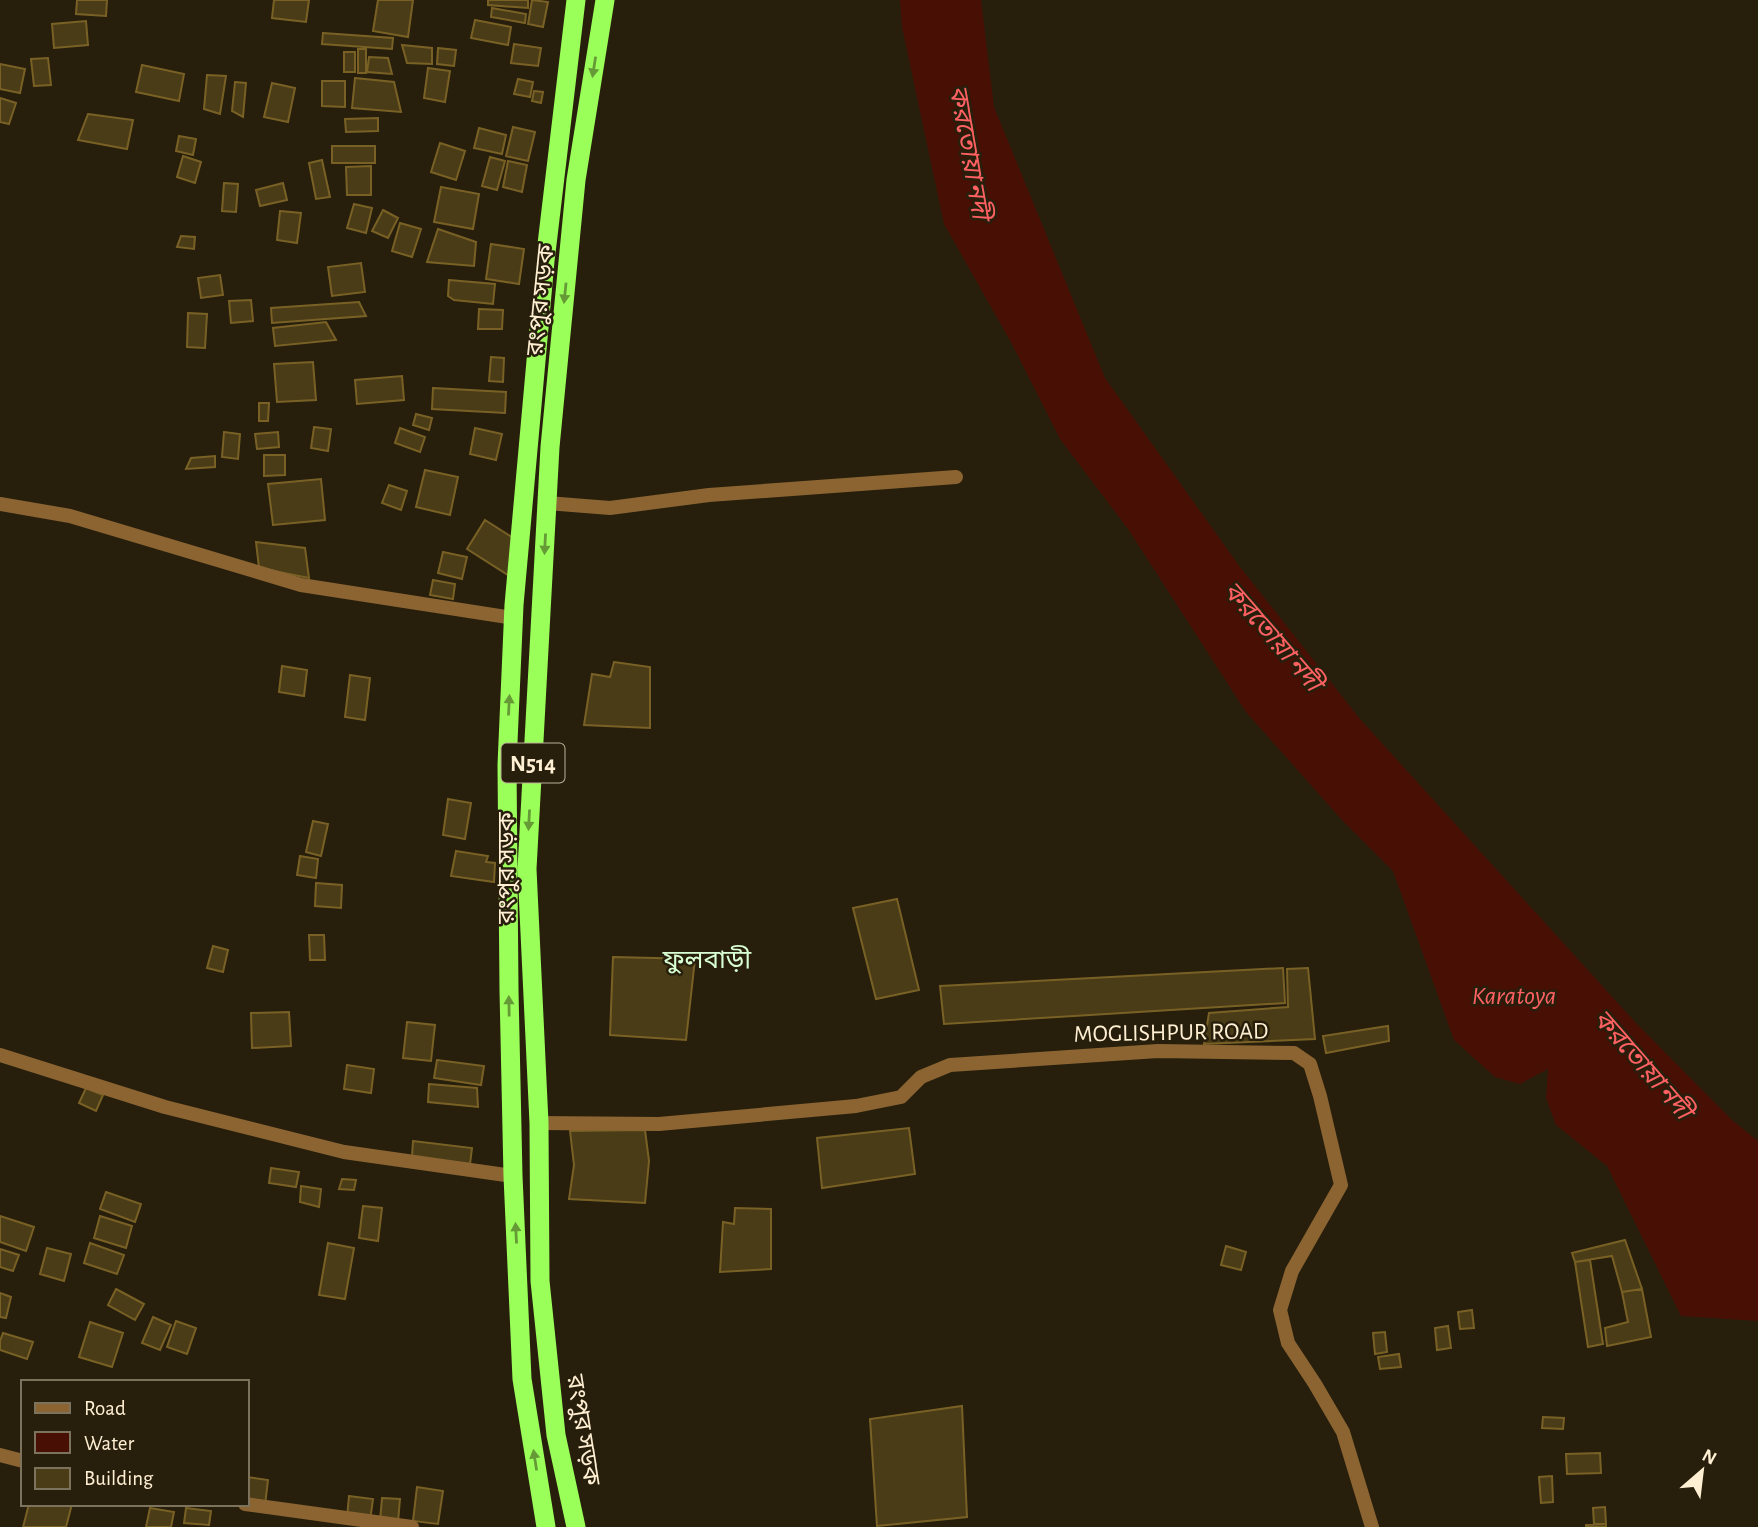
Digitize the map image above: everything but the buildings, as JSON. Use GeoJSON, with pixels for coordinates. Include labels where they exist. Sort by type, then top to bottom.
{"type":"FeatureCollection","features":[{"type":"Feature","properties":{"kind":"highway","name":"রংপুর সড়ক"},"geometry":{"type":"LineString","coordinates":[[546,1527],[522,1379],[513,1177],[507,765],[513,618],[545,261],[576,0]]}},
{"type":"Feature","properties":{"kind":"highway","name":"রংপুর সড়ক"},"geometry":{"type":"LineString","coordinates":[[576,1527],[556,1435],[540,1281],[539,1123],[527,869],[550,447],[576,180],[605,0]]}},
{"type":"Feature","properties":{"kind":"street"},"geometry":{"type":"LineString","coordinates":[[547,503],[610,508],[709,495],[956,477]]}},
{"type":"Feature","properties":{"kind":"street"},"geometry":{"type":"LineString","coordinates":[[0,504],[70,516],[301,585],[513,618]]}},
{"type":"Feature","properties":{"kind":"street","name":"MOGLISHPUR ROAD"},"geometry":{"type":"LineString","coordinates":[[539,1123],[659,1124],[856,1106],[901,1097],[921,1077],[950,1065],[1158,1051],[1294,1053],[1310,1064],[1341,1185],[1292,1270],[1280,1310],[1288,1343],[1343,1432],[1371,1527]]}},
{"type":"Feature","properties":{"kind":"street"},"geometry":{"type":"LineString","coordinates":[[0,1055],[165,1107],[344,1152],[513,1177]]}},
{"type":"Feature","properties":{"kind":"street"},"geometry":{"type":"LineString","coordinates":[[0,1455],[21,1460]]}},
{"type":"Feature","properties":{"kind":"street"},"geometry":{"type":"LineString","coordinates":[[248,1504],[412,1527]]}},
{"type":"Feature","properties":{"kind":"water","name":"Karatoya"},"geometry":{"type":"Polygon","coordinates":[[[900,0],[981,0],[994,107],[1105,378],[1240,567],[1360,719],[1635,1022],[1732,1120],[1758,1141],[1758,1321],[1681,1316],[1607,1166],[1556,1125],[1546,1098],[1548,1069],[1520,1084],[1495,1077],[1454,1040],[1393,871],[1342,820],[1246,712],[1128,529],[1060,439],[1012,344],[944,224],[902,27],[900,0]]]}},
{"type":"Feature","properties":{"kind":"district","name":"ফুলবাড়ী"},"geometry":{"type":"Point","coordinates":[707,959]}},
{"type":"Feature","properties":{"kind":"water label","name":"করতোয়া নদী"},"geometry":{"type":"Point","coordinates":[970,152]}},
{"type":"Feature","properties":{"kind":"water label","name":"করতোয়া নদী"},"geometry":{"type":"Point","coordinates":[1273,636]}},
{"type":"Feature","properties":{"kind":"water label","name":"করতোয়া নদী"},"geometry":{"type":"Point","coordinates":[1643,1064]}}]}
